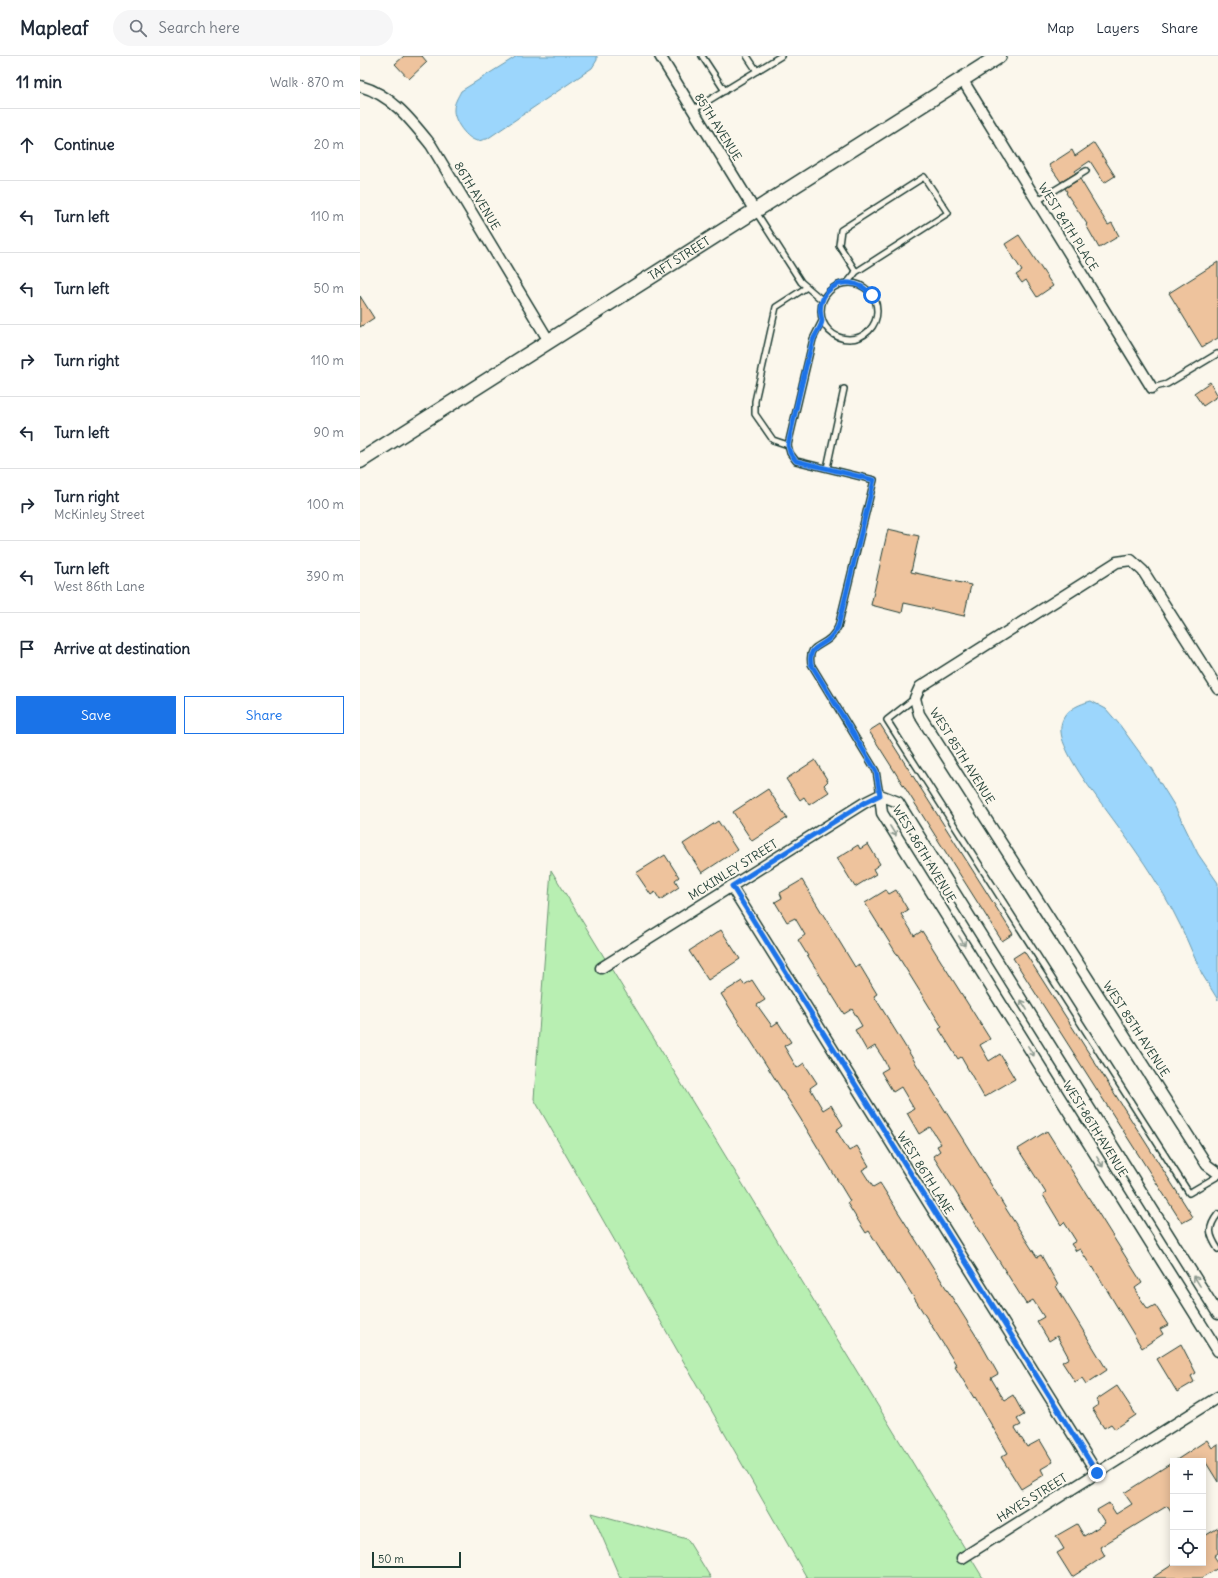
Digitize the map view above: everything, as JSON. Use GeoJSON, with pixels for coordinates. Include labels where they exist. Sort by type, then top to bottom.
{"type":"FeatureCollection","features":[{"type":"Feature","properties":{"kind":"main road","name":"TAFT STREET"},"geometry":{"type":"LineString","coordinates":[[363,458],[999,56]]}},
{"type":"Feature","properties":{"kind":"street","name":"85TH AVENUE"},"geometry":{"type":"LineString","coordinates":[[660,56],[755,211]]}},
{"type":"Feature","properties":{"kind":"street","name":"WEST 84TH PLACE"},"geometry":{"type":"LineString","coordinates":[[962,79],[1152,388]]}},
{"type":"Feature","properties":{"kind":"street","name":"86TH AVENUE"},"geometry":{"type":"LineString","coordinates":[[360,86],[377,92],[396,105],[413,122],[431,145],[549,341]]}},
{"type":"Feature","properties":{"kind":"street"},"geometry":{"type":"LineString","coordinates":[[914,698],[920,687],[1117,562],[1131,560],[1143,572],[1218,689]]}},
{"type":"Feature","properties":{"kind":"street","name":"WEST 85TH AVENUE"},"geometry":{"type":"LineString","coordinates":[[914,698],[919,714],[1207,1165],[1218,1173]]}},
{"type":"Feature","properties":{"kind":"street","name":"MCKINLEY STREET"},"geometry":{"type":"LineString","coordinates":[[601,968],[864,803],[880,795]]}},
{"type":"Feature","properties":{"kind":"street","name":"WEST 86TH AVENUE"},"geometry":{"type":"LineString","coordinates":[[1218,1314],[898,802],[880,795],[882,813],[1218,1351]]}},
{"type":"Feature","properties":{"kind":"street","name":"WEST 86TH LANE"},"geometry":{"type":"LineString","coordinates":[[732,886],[1097,1473]]}},
{"type":"Feature","properties":{"kind":"street","name":"HAYES STREET"},"geometry":{"type":"LineString","coordinates":[[962,1558],[1218,1397]]}},
{"type":"Feature","properties":{"kind":"lane"},"geometry":{"type":"LineString","coordinates":[[702,56],[725,91]]}},
{"type":"Feature","properties":{"kind":"lane"},"geometry":{"type":"LineString","coordinates":[[747,56],[757,71]]}},
{"type":"Feature","properties":{"kind":"lane"},"geometry":{"type":"LineString","coordinates":[[693,110],[781,56]]}},
{"type":"Feature","properties":{"kind":"lane"},"geometry":{"type":"LineString","coordinates":[[1038,201],[1086,171]]}},
{"type":"Feature","properties":{"kind":"lane"},"geometry":{"type":"LineString","coordinates":[[848,282],[856,272],[948,213],[924,177],[841,230],[839,245],[856,272]]}},
{"type":"Feature","properties":{"kind":"lane"},"geometry":{"type":"LineString","coordinates":[[755,211],[801,282],[822,300]]}},
{"type":"Feature","properties":{"kind":"lane"},"geometry":{"type":"LineString","coordinates":[[848,282],[862,286],[872,295],[876,304],[877,314],[872,327],[862,336],[852,339],[834,335],[827,329],[820,314],[822,300],[827,293],[833,287],[848,282]]}},
{"type":"Feature","properties":{"kind":"lane"},"geometry":{"type":"LineString","coordinates":[[788,445],[773,440],[755,414],[755,402],[776,307],[807,287]]}},
{"type":"Feature","properties":{"kind":"lane"},"geometry":{"type":"LineString","coordinates":[[822,321],[813,339],[788,445],[790,453],[796,461],[874,480],[838,627],[830,638],[814,648],[810,656],[811,664],[876,771],[880,795]]}},
{"type":"Feature","properties":{"kind":"lane"},"geometry":{"type":"LineString","coordinates":[[1152,388],[1167,384],[1217,354]]}},
{"type":"Feature","properties":{"kind":"lane"},"geometry":{"type":"LineString","coordinates":[[827,468],[844,389]]}},
{"type":"Feature","properties":{"kind":"lane"},"geometry":{"type":"LineString","coordinates":[[914,698],[887,720],[1189,1193],[1218,1176]]}},
{"type":"Feature","properties":{"kind":"lane"},"geometry":{"type":"LineString","coordinates":[[1218,1214],[1211,1223],[1210,1237],[1218,1249]]}},
{"type":"Feature","properties":{"kind":"green space"},"geometry":{"type":"Polygon","coordinates":[[[551,870],[983,1578],[807,1578],[534,1099],[551,870]]]}},
{"type":"Feature","properties":{"kind":"green space"},"geometry":{"type":"Polygon","coordinates":[[[592,1513],[687,1539],[711,1578],[620,1578],[592,1513]]]}},
{"type":"Feature","properties":{"kind":"water"},"geometry":{"type":"Polygon","coordinates":[[[517,56],[597,56],[597,60],[592,68],[487,139],[478,141],[474,140],[465,133],[458,124],[454,113],[457,98],[461,91],[517,56]]]}},
{"type":"Feature","properties":{"kind":"water"},"geometry":{"type":"Polygon","coordinates":[[[1091,701],[1106,709],[1119,724],[1151,768],[1174,805],[1198,854],[1218,883],[1218,1000],[1202,974],[1181,926],[1164,894],[1134,848],[1072,761],[1062,738],[1061,725],[1066,715],[1074,708],[1091,701]]]}},
{"type":"Feature","properties":{"kind":"building"},"geometry":{"type":"Polygon","coordinates":[[[404,56],[422,56],[427,62],[409,79],[395,64],[404,56]]]}},
{"type":"Feature","properties":{"kind":"building"},"geometry":{"type":"Polygon","coordinates":[[[1094,143],[1115,176],[1104,183],[1090,161],[1075,171],[1076,173],[1061,182],[1049,165],[1072,150],[1075,156],[1094,143]]]}},
{"type":"Feature","properties":{"kind":"building"},"geometry":{"type":"Polygon","coordinates":[[[1080,179],[1108,225],[1112,223],[1119,236],[1099,248],[1086,225],[1087,224],[1066,193],[1065,188],[1080,179]]]}},
{"type":"Feature","properties":{"kind":"building"},"geometry":{"type":"Polygon","coordinates":[[[1019,235],[1053,286],[1037,297],[1026,280],[1022,283],[1016,275],[1022,271],[1005,244],[1019,235]]]}},
{"type":"Feature","properties":{"kind":"building"},"geometry":{"type":"Polygon","coordinates":[[[1218,262],[1218,338],[1202,347],[1169,293],[1218,262]]]}},
{"type":"Feature","properties":{"kind":"building"},"geometry":{"type":"Polygon","coordinates":[[[360,296],[374,318],[360,327],[360,296]]]}},
{"type":"Feature","properties":{"kind":"building"},"geometry":{"type":"Polygon","coordinates":[[[1210,382],[1218,396],[1203,406],[1194,393],[1210,382]]]}},
{"type":"Feature","properties":{"kind":"building"},"geometry":{"type":"Polygon","coordinates":[[[888,529],[919,536],[911,572],[971,585],[964,616],[904,603],[902,613],[871,605],[888,529]]]}},
{"type":"Feature","properties":{"kind":"building"},"geometry":{"type":"Polygon","coordinates":[[[880,724],[1013,934],[1002,941],[869,731],[880,724]]]}},
{"type":"Feature","properties":{"kind":"building"},"geometry":{"type":"Polygon","coordinates":[[[815,760],[828,781],[824,785],[829,792],[809,805],[804,797],[800,800],[786,779],[815,760]]]}},
{"type":"Feature","properties":{"kind":"building"},"geometry":{"type":"Polygon","coordinates":[[[768,789],[787,818],[752,841],[733,812],[768,789]]]}},
{"type":"Feature","properties":{"kind":"building"},"geometry":{"type":"Polygon","coordinates":[[[718,821],[737,850],[702,873],[683,844],[718,821]]]}},
{"type":"Feature","properties":{"kind":"building"},"geometry":{"type":"Polygon","coordinates":[[[868,844],[880,864],[873,869],[876,874],[855,887],[837,858],[858,845],[860,849],[868,844]]]}},
{"type":"Feature","properties":{"kind":"building"},"geometry":{"type":"Polygon","coordinates":[[[665,855],[679,877],[675,880],[679,887],[660,900],[655,892],[651,895],[636,873],[665,855]]]}},
{"type":"Feature","properties":{"kind":"building"},"geometry":{"type":"Polygon","coordinates":[[[802,880],[855,967],[859,964],[877,994],[874,996],[1008,1212],[1037,1257],[1041,1255],[1058,1285],[1056,1286],[1107,1370],[1086,1384],[1082,1378],[1075,1382],[1062,1362],[1069,1358],[1057,1336],[1049,1341],[1037,1321],[1044,1317],[1033,1300],[1026,1304],[933,1156],[940,1151],[937,1146],[941,1144],[930,1127],[919,1134],[907,1113],[914,1109],[901,1087],[893,1092],[881,1072],[888,1068],[883,1058],[875,1046],[867,1051],[855,1030],[862,1026],[852,1009],[844,1014],[798,940],[805,935],[795,918],[787,922],[775,902],[782,898],[780,893],[802,880]]]}},
{"type":"Feature","properties":{"kind":"building"},"geometry":{"type":"Polygon","coordinates":[[[886,890],[889,894],[896,890],[908,910],[901,914],[914,936],[922,931],[990,1039],[980,1045],[989,1061],[1000,1054],[1015,1079],[984,1097],[961,1057],[958,1059],[939,1029],[942,1027],[865,903],[886,890]]]}},
{"type":"Feature","properties":{"kind":"building"},"geometry":{"type":"Polygon","coordinates":[[[721,930],[740,959],[708,980],[689,951],[721,930]]]}},
{"type":"Feature","properties":{"kind":"building"},"geometry":{"type":"Polygon","coordinates":[[[1024,951],[1193,1217],[1182,1223],[1013,958],[1024,951]]]}},
{"type":"Feature","properties":{"kind":"building"},"geometry":{"type":"Polygon","coordinates":[[[752,980],[765,1000],[757,1005],[772,1026],[778,1022],[791,1042],[784,1046],[797,1068],[804,1063],[817,1083],[810,1088],[823,1110],[831,1105],[843,1125],[836,1130],[849,1151],[857,1146],[869,1166],[862,1170],[873,1187],[880,1183],[980,1342],[998,1374],[991,1378],[1001,1395],[1005,1400],[1013,1395],[1024,1415],[1017,1419],[1021,1425],[1015,1428],[1027,1447],[1040,1440],[1053,1462],[1041,1469],[1044,1475],[1021,1489],[1001,1457],[1008,1453],[975,1397],[974,1398],[955,1367],[957,1366],[899,1274],[897,1275],[869,1231],[866,1233],[847,1203],[850,1201],[800,1118],[721,994],[742,981],[744,985],[752,980]]]}},
{"type":"Feature","properties":{"kind":"building"},"geometry":{"type":"Polygon","coordinates":[[[1047,1131],[1142,1283],[1135,1288],[1138,1293],[1137,1294],[1148,1309],[1155,1305],[1168,1325],[1160,1329],[1163,1334],[1142,1348],[1093,1267],[1092,1268],[1080,1249],[1076,1251],[1071,1244],[1076,1241],[1064,1222],[1061,1225],[1043,1195],[1046,1193],[1018,1149],[1047,1131]]]}},
{"type":"Feature","properties":{"kind":"building"},"geometry":{"type":"Polygon","coordinates":[[[1181,1344],[1196,1373],[1191,1376],[1194,1382],[1177,1392],[1157,1359],[1181,1344]]]}},
{"type":"Feature","properties":{"kind":"building"},"geometry":{"type":"Polygon","coordinates":[[[1117,1386],[1136,1415],[1115,1429],[1111,1424],[1104,1428],[1092,1409],[1099,1404],[1096,1400],[1117,1386]]]}},
{"type":"Feature","properties":{"kind":"building"},"geometry":{"type":"Polygon","coordinates":[[[1207,1440],[1212,1448],[1218,1444],[1218,1482],[1206,1463],[1206,1458],[1180,1458],[1207,1440]]]}},
{"type":"Feature","properties":{"kind":"building"},"geometry":{"type":"Polygon","coordinates":[[[1170,1464],[1170,1510],[1167,1506],[1100,1547],[1105,1556],[1072,1577],[1057,1553],[1064,1549],[1056,1536],[1077,1524],[1084,1536],[1105,1523],[1097,1510],[1109,1503],[1116,1514],[1132,1504],[1124,1493],[1170,1464]]]}},
{"type":"Feature","properties":{"kind":"building"},"geometry":{"type":"Polygon","coordinates":[[[1218,1528],[1218,1553],[1214,1556],[1218,1562],[1218,1568],[1202,1578],[1152,1578],[1170,1566],[1206,1566],[1206,1535],[1218,1528]]]}},
{"type":"Feature","properties":{"kind":"route"},"geometry":{"type":"LineString","coordinates":[[872,295],[866,288],[858,284],[848,282],[833,287],[822,300],[820,314],[822,321],[813,339],[788,445],[790,453],[796,461],[874,480],[838,627],[830,638],[814,648],[810,656],[811,664],[876,771],[880,795],[864,803],[732,886],[1097,1473]]}}]}
